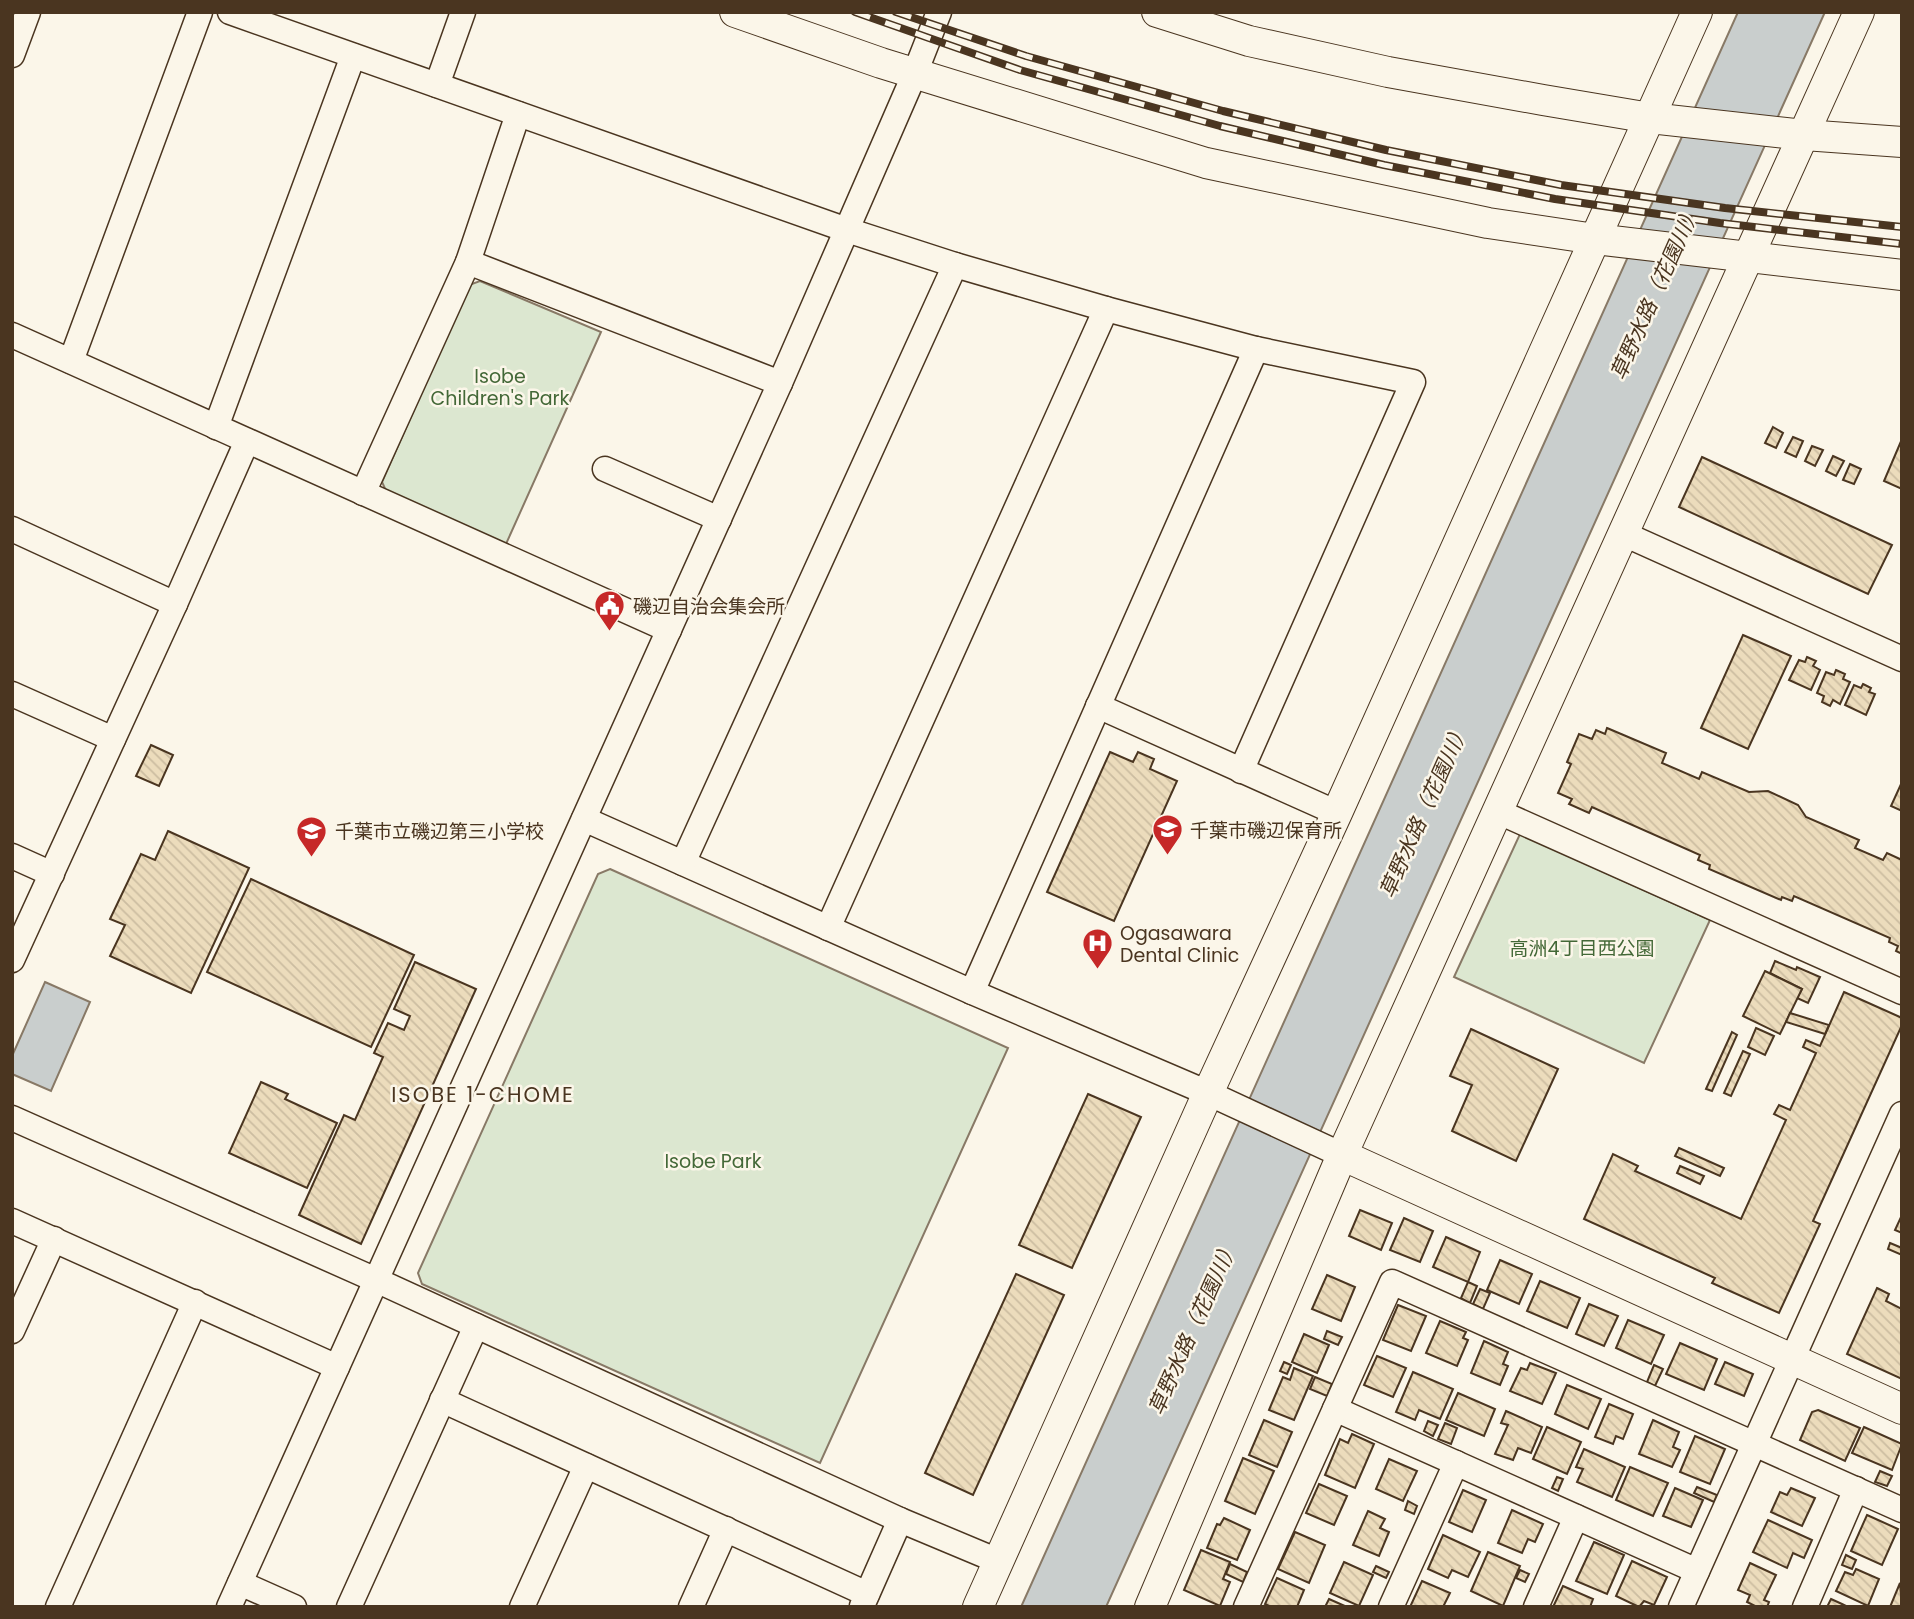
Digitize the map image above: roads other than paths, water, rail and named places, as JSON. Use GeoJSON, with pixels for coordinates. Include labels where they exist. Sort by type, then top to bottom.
{"type":"FeatureCollection","features":[{"type":"Feature","properties":{"kind":"street"},"geometry":{"type":"LineString","coordinates":[[12,55],[28,12]]}},
{"type":"Feature","properties":{"kind":"street"},"geometry":{"type":"LineString","coordinates":[[71,361],[200,12]]}},
{"type":"Feature","properties":{"kind":"street"},"geometry":{"type":"LineString","coordinates":[[230,12],[847,230],[956,265],[1256,349],[1413,382],[1241,771]]}},
{"type":"Feature","properties":{"kind":"street"},"geometry":{"type":"LineString","coordinates":[[437,85],[463,12]]}},
{"type":"Feature","properties":{"kind":"street"},"geometry":{"type":"LineString","coordinates":[[735,12],[915,73],[1206,163],[1488,223],[1595,239],[1902,275]]}},
{"type":"Feature","properties":{"kind":"street"},"geometry":{"type":"LineString","coordinates":[[229,1607],[719,519],[847,230],[939,12]]}},
{"type":"Feature","properties":{"kind":"street"},"geometry":{"type":"LineString","coordinates":[[1157,12],[1249,41],[1388,72],[1650,118],[1804,135],[1902,142]]}},
{"type":"Feature","properties":{"kind":"street"},"geometry":{"type":"LineString","coordinates":[[978,1607],[1698,12]]}},
{"type":"Feature","properties":{"kind":"street"},"geometry":{"type":"LineString","coordinates":[[1150,1607],[1342,1155],[1859,12]]}},
{"type":"Feature","properties":{"kind":"street"},"geometry":{"type":"LineString","coordinates":[[216,427],[353,56]]}},
{"type":"Feature","properties":{"kind":"street"},"geometry":{"type":"LineString","coordinates":[[363,493],[468,262],[518,114]]}},
{"type":"Feature","properties":{"kind":"street"},"geometry":{"type":"LineString","coordinates":[[468,262],[779,383]]}},
{"type":"Feature","properties":{"kind":"street"},"geometry":{"type":"LineString","coordinates":[[683,863],[956,265]]}},
{"type":"Feature","properties":{"kind":"street"},"geometry":{"type":"LineString","coordinates":[[828,928],[1106,309]]}},
{"type":"Feature","properties":{"kind":"street"},"geometry":{"type":"LineString","coordinates":[[12,335],[669,630]]}},
{"type":"Feature","properties":{"kind":"street"},"geometry":{"type":"LineString","coordinates":[[972,992],[1256,349]]}},
{"type":"Feature","properties":{"kind":"street"},"geometry":{"type":"LineString","coordinates":[[12,960],[176,604],[247,441]]}},
{"type":"Feature","properties":{"kind":"street"},"geometry":{"type":"LineString","coordinates":[[605,470],[719,519]]}},
{"type":"Feature","properties":{"kind":"street"},"geometry":{"type":"LineString","coordinates":[[12,529],[176,604]]}},
{"type":"Feature","properties":{"kind":"street"},"geometry":{"type":"LineString","coordinates":[[1624,534],[1902,659]]}},
{"type":"Feature","properties":{"kind":"street"},"geometry":{"type":"LineString","coordinates":[[12,694],[113,739]]}},
{"type":"Feature","properties":{"kind":"street"},"geometry":{"type":"LineString","coordinates":[[1098,706],[1337,813]]}},
{"type":"Feature","properties":{"kind":"street"},"geometry":{"type":"LineString","coordinates":[[1499,812],[1902,992]]}},
{"type":"Feature","properties":{"kind":"street"},"geometry":{"type":"LineString","coordinates":[[584,819],[972,992],[1208,1093],[1902,1409]]}},
{"type":"Feature","properties":{"kind":"street"},"geometry":{"type":"LineString","coordinates":[[12,856],[52,874]]}},
{"type":"Feature","properties":{"kind":"street"},"geometry":{"type":"LineString","coordinates":[[1681,1607],[1902,1114]]}},
{"type":"Feature","properties":{"kind":"street"},"geometry":{"type":"LineString","coordinates":[[12,1118],[376,1280],[900,1520],[998,1561]]}},
{"type":"Feature","properties":{"kind":"street"},"geometry":{"type":"LineString","coordinates":[[12,1220],[337,1367]]}},
{"type":"Feature","properties":{"kind":"street"},"geometry":{"type":"LineString","coordinates":[[12,1331],[54,1239]]}},
{"type":"Feature","properties":{"kind":"street"},"geometry":{"type":"LineString","coordinates":[[1246,1607],[1392,1282],[1902,1510]]}},
{"type":"Feature","properties":{"kind":"street"},"geometry":{"type":"LineString","coordinates":[[58,1607],[195,1302]]}},
{"type":"Feature","properties":{"kind":"street"},"geometry":{"type":"LineString","coordinates":[[349,1607],[476,1326]]}},
{"type":"Feature","properties":{"kind":"street"},"geometry":{"type":"LineString","coordinates":[[442,1400],[726,1530],[864,1600],[900,1520]]}},
{"type":"Feature","properties":{"kind":"street"},"geometry":{"type":"LineString","coordinates":[[1335,1409],[1697,1571]]}},
{"type":"Feature","properties":{"kind":"street"},"geometry":{"type":"LineString","coordinates":[[1391,1607],[1456,1463]]}},
{"type":"Feature","properties":{"kind":"street"},"geometry":{"type":"LineString","coordinates":[[522,1607],[586,1466]]}},
{"type":"Feature","properties":{"kind":"street"},"geometry":{"type":"LineString","coordinates":[[1805,1607],[1856,1489]]}},
{"type":"Feature","properties":{"kind":"street"},"geometry":{"type":"LineString","coordinates":[[1536,1607],[1576,1517]]}},
{"type":"Feature","properties":{"kind":"street"},"geometry":{"type":"LineString","coordinates":[[691,1607],[726,1530]]}},
{"type":"Feature","properties":{"kind":"street"},"geometry":{"type":"LineString","coordinates":[[240,1583],[294,1607]]}},
{"type":"Feature","properties":{"kind":"water","name":"草野水路（花園川）"},"geometry":{"type":"Polygon","coordinates":[[[1738,12],[1825,12],[1106,1607],[1021,1607],[1738,12]]]}},
{"type":"Feature","properties":{"kind":"water"},"geometry":{"type":"Polygon","coordinates":[[[45,982],[90,1002],[51,1091],[12,1074],[12,1056],[45,982]]]}},
{"type":"Feature","properties":{"kind":"railway"},"geometry":{"type":"LineString","coordinates":[[855,12],[1020,70],[1220,126],[1384,165],[1555,199],[1720,223],[1902,244]]}},
{"type":"Feature","properties":{"kind":"railway"},"geometry":{"type":"LineString","coordinates":[[896,12],[1026,56],[1223,111],[1386,150],[1561,185],[1725,208],[1902,227]]}},
{"type":"Feature","properties":{"kind":"place","name":"磯辺自治会集会所"},"geometry":{"type":"Point","coordinates":[610,633]}},
{"type":"Feature","properties":{"kind":"place","name":"千葉市磯辺保育所"},"geometry":{"type":"Point","coordinates":[1167,857]}},
{"type":"Feature","properties":{"kind":"place","name":"千葉市立磯辺第三小学校"},"geometry":{"type":"Point","coordinates":[312,858]}},
{"type":"Feature","properties":{"kind":"place","name":"Ogasawara Dental Clinic"},"geometry":{"type":"Point","coordinates":[1097,971]}},
{"type":"Feature","properties":{"kind":"district","name":"ISOBE 1-CHOME"},"geometry":{"type":"Point","coordinates":[483,1094]}},
{"type":"Feature","properties":{"kind":"park label","name":"Isobe Children's Park"},"geometry":{"type":"Point","coordinates":[500,387]}},
{"type":"Feature","properties":{"kind":"park label","name":"高洲4丁目西公園"},"geometry":{"type":"Point","coordinates":[1582,948]}},
{"type":"Feature","properties":{"kind":"park label","name":"Isobe Park"},"geometry":{"type":"Point","coordinates":[713,1161]}}]}
